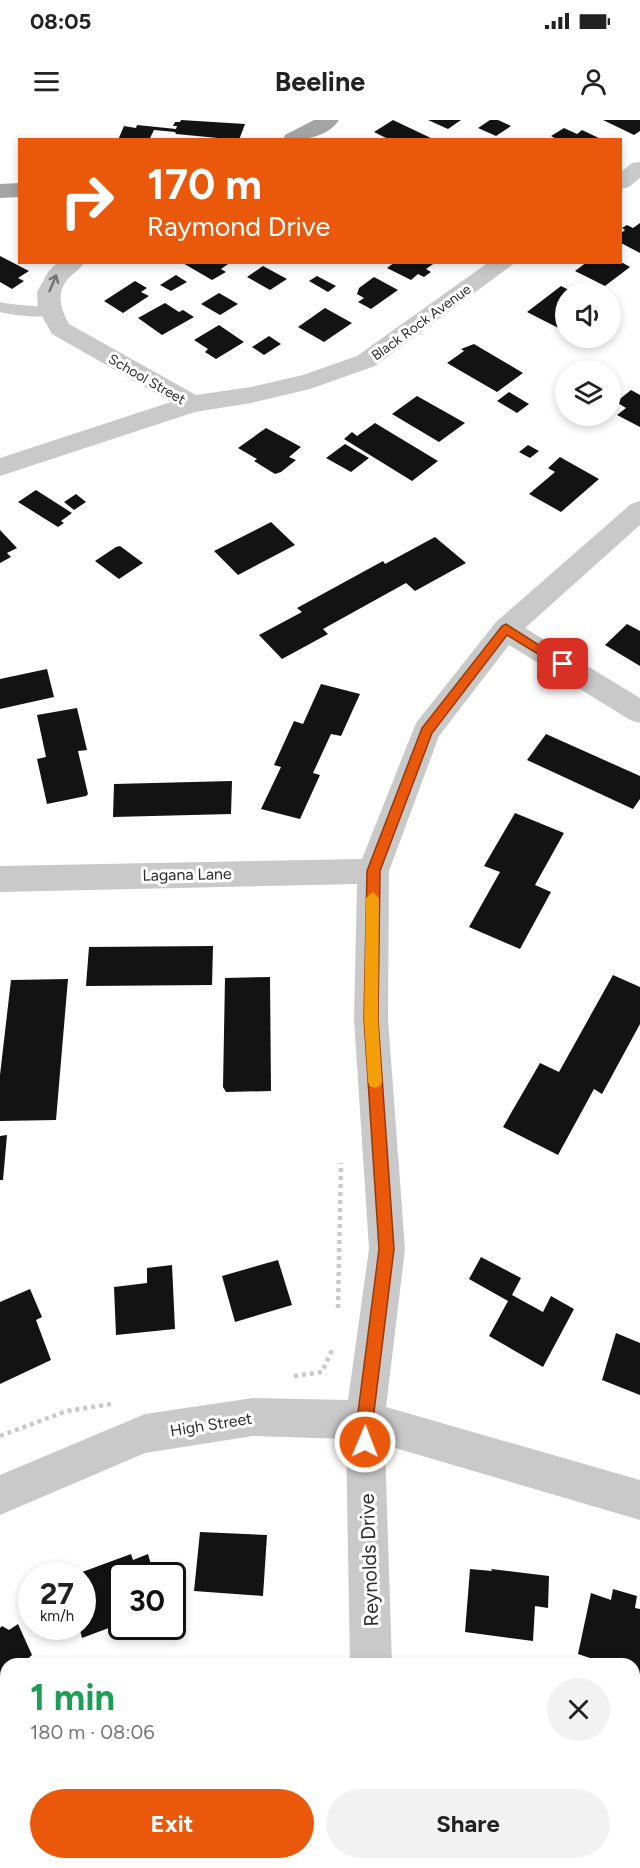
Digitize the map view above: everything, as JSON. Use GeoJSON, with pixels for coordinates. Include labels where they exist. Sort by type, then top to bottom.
{"type":"FeatureCollection","features":[{"type":"Feature","properties":{"kind":"main road"},"geometry":{"type":"LineString","coordinates":[[297,138],[329,120]]}},
{"type":"Feature","properties":{"kind":"main road"},"geometry":{"type":"LineString","coordinates":[[0,191],[18,190]]}},
{"type":"Feature","properties":{"kind":"street"},"geometry":{"type":"LineString","coordinates":[[622,181],[640,168]]}},
{"type":"Feature","properties":{"kind":"street"},"geometry":{"type":"LineString","coordinates":[[49,311],[46,300],[56,274],[71,264]]}},
{"type":"Feature","properties":{"kind":"street","name":"Black Rock Avenue"},"geometry":{"type":"LineString","coordinates":[[192,404],[251,395],[310,381],[366,361],[502,264]]}},
{"type":"Feature","properties":{"kind":"street","name":"School Street"},"geometry":{"type":"LineString","coordinates":[[49,311],[60,329],[192,404]]}},
{"type":"Feature","properties":{"kind":"street","name":"School Street"},"geometry":{"type":"LineString","coordinates":[[0,467],[192,404]]}},
{"type":"Feature","properties":{"kind":"street","name":"Reynolds Drive"},"geometry":{"type":"LineString","coordinates":[[371,1658],[365,1420],[387,1249],[371,1019],[374,871],[426,731],[506,628],[640,510]]}},
{"type":"Feature","properties":{"kind":"street"},"geometry":{"type":"LineString","coordinates":[[506,628],[640,712]]}},
{"type":"Feature","properties":{"kind":"street","name":"Lagana Lane"},"geometry":{"type":"LineString","coordinates":[[0,879],[374,871]]}},
{"type":"Feature","properties":{"kind":"street","name":"High Street"},"geometry":{"type":"LineString","coordinates":[[0,1495],[145,1434],[253,1417],[365,1420],[640,1500]]}},
{"type":"Feature","properties":{"kind":"lane"},"geometry":{"type":"LineString","coordinates":[[0,308],[15,311],[49,311]]}},
{"type":"Feature","properties":{"kind":"building"},"geometry":{"type":"Polygon","coordinates":[[[181,120],[245,124],[240,138],[218,138],[154,130],[150,138],[119,138],[124,126],[176,129],[177,126],[173,126],[175,122],[181,120]]]}},
{"type":"Feature","properties":{"kind":"building"},"geometry":{"type":"Polygon","coordinates":[[[393,120],[431,138],[386,138],[374,132],[393,120]]]}},
{"type":"Feature","properties":{"kind":"building"},"geometry":{"type":"Polygon","coordinates":[[[428,120],[461,120],[448,129],[428,120]]]}},
{"type":"Feature","properties":{"kind":"building"},"geometry":{"type":"Polygon","coordinates":[[[490,120],[498,120],[511,126],[496,136],[478,128],[490,120]]]}},
{"type":"Feature","properties":{"kind":"building"},"geometry":{"type":"Polygon","coordinates":[[[603,120],[640,120],[640,131],[634,135],[603,120]]]}},
{"type":"Feature","properties":{"kind":"building"},"geometry":{"type":"Polygon","coordinates":[[[564,128],[577,134],[582,130],[599,138],[554,138],[551,136],[564,128]]]}},
{"type":"Feature","properties":{"kind":"building"},"geometry":{"type":"Polygon","coordinates":[[[640,223],[640,253],[622,244],[622,232],[625,230],[622,228],[627,225],[633,228],[640,223]]]}},
{"type":"Feature","properties":{"kind":"building"},"geometry":{"type":"Polygon","coordinates":[[[0,256],[29,271],[18,278],[24,281],[12,289],[0,282],[0,256]]]}},
{"type":"Feature","properties":{"kind":"building"},"geometry":{"type":"Polygon","coordinates":[[[622,263],[630,267],[610,282],[597,282],[575,271],[584,264],[622,263]]]}},
{"type":"Feature","properties":{"kind":"building"},"geometry":{"type":"Polygon","coordinates":[[[184,264],[228,264],[221,269],[226,272],[212,280],[184,264]]]}},
{"type":"Feature","properties":{"kind":"building"},"geometry":{"type":"Polygon","coordinates":[[[392,264],[433,264],[426,269],[431,272],[424,277],[418,274],[411,280],[387,268],[392,264]]]}},
{"type":"Feature","properties":{"kind":"building"},"geometry":{"type":"Polygon","coordinates":[[[263,266],[287,279],[270,290],[247,277],[263,266]]]}},
{"type":"Feature","properties":{"kind":"building"},"geometry":{"type":"Polygon","coordinates":[[[176,275],[187,282],[171,291],[160,285],[176,275]]]}},
{"type":"Feature","properties":{"kind":"building"},"geometry":{"type":"Polygon","coordinates":[[[317,276],[336,286],[328,292],[309,281],[317,276]]]}},
{"type":"Feature","properties":{"kind":"building"},"geometry":{"type":"Polygon","coordinates":[[[374,277],[398,290],[371,309],[358,302],[364,298],[357,294],[359,288],[374,277]]]}},
{"type":"Feature","properties":{"kind":"building"},"geometry":{"type":"Polygon","coordinates":[[[135,281],[147,288],[141,292],[149,296],[123,313],[104,301],[135,281]]]}},
{"type":"Feature","properties":{"kind":"building"},"geometry":{"type":"Polygon","coordinates":[[[555,291],[555,326],[527,312],[555,291]]]}},
{"type":"Feature","properties":{"kind":"building"},"geometry":{"type":"Polygon","coordinates":[[[219,293],[238,304],[220,315],[201,304],[219,293]]]}},
{"type":"Feature","properties":{"kind":"building"},"geometry":{"type":"Polygon","coordinates":[[[165,303],[179,312],[183,310],[194,317],[162,335],[138,318],[165,303]]]}},
{"type":"Feature","properties":{"kind":"building"},"geometry":{"type":"Polygon","coordinates":[[[325,308],[352,323],[324,342],[298,327],[325,308]]]}},
{"type":"Feature","properties":{"kind":"building"},"geometry":{"type":"Polygon","coordinates":[[[219,325],[244,342],[216,359],[205,352],[208,349],[194,340],[219,325]]]}},
{"type":"Feature","properties":{"kind":"building"},"geometry":{"type":"Polygon","coordinates":[[[269,336],[281,344],[264,355],[252,347],[269,336]]]}},
{"type":"Feature","properties":{"kind":"building"},"geometry":{"type":"Polygon","coordinates":[[[474,344],[523,373],[497,392],[447,363],[464,351],[461,349],[474,344]]]}},
{"type":"Feature","properties":{"kind":"building"},"geometry":{"type":"Polygon","coordinates":[[[631,390],[640,395],[640,427],[621,417],[621,412],[626,408],[621,405],[621,398],[631,390]]]}},
{"type":"Feature","properties":{"kind":"building"},"geometry":{"type":"Polygon","coordinates":[[[509,392],[529,404],[517,413],[497,401],[509,392]]]}},
{"type":"Feature","properties":{"kind":"building"},"geometry":{"type":"Polygon","coordinates":[[[417,396],[465,423],[439,442],[392,414],[417,396]]]}},
{"type":"Feature","properties":{"kind":"building"},"geometry":{"type":"Polygon","coordinates":[[[375,423],[438,461],[412,481],[344,439],[352,432],[357,436],[375,423]]]}},
{"type":"Feature","properties":{"kind":"building"},"geometry":{"type":"Polygon","coordinates":[[[266,428],[301,447],[289,457],[296,460],[275,474],[254,461],[257,459],[238,448],[266,428]]]}},
{"type":"Feature","properties":{"kind":"building"},"geometry":{"type":"Polygon","coordinates":[[[345,444],[369,458],[351,472],[326,458],[345,444]]]}},
{"type":"Feature","properties":{"kind":"building"},"geometry":{"type":"Polygon","coordinates":[[[528,445],[539,451],[530,458],[519,452],[528,445]]]}},
{"type":"Feature","properties":{"kind":"building"},"geometry":{"type":"Polygon","coordinates":[[[560,457],[599,479],[561,512],[529,494],[555,472],[548,468],[560,457]]]}},
{"type":"Feature","properties":{"kind":"building"},"geometry":{"type":"Polygon","coordinates":[[[36,490],[72,513],[61,521],[64,523],[58,527],[18,502],[36,490]]]}},
{"type":"Feature","properties":{"kind":"building"},"geometry":{"type":"Polygon","coordinates":[[[76,494],[86,502],[74,510],[64,502],[76,494]]]}},
{"type":"Feature","properties":{"kind":"building"},"geometry":{"type":"Polygon","coordinates":[[[271,522],[295,545],[238,575],[214,551],[271,522]]]}},
{"type":"Feature","properties":{"kind":"building"},"geometry":{"type":"Polygon","coordinates":[[[0,530],[17,548],[7,553],[11,557],[0,563],[0,530]]]}},
{"type":"Feature","properties":{"kind":"building"},"geometry":{"type":"Polygon","coordinates":[[[435,537],[466,563],[415,591],[406,583],[323,629],[328,634],[282,659],[259,635],[302,612],[297,608],[383,561],[385,564],[435,537]]]}},
{"type":"Feature","properties":{"kind":"building"},"geometry":{"type":"Polygon","coordinates":[[[120,546],[143,563],[119,579],[95,561],[120,546]]]}},
{"type":"Feature","properties":{"kind":"building"},"geometry":{"type":"Polygon","coordinates":[[[627,624],[640,631],[640,666],[605,645],[627,624]]]}},
{"type":"Feature","properties":{"kind":"building"},"geometry":{"type":"Polygon","coordinates":[[[47,669],[54,697],[0,709],[0,679],[47,669]]]}},
{"type":"Feature","properties":{"kind":"building"},"geometry":{"type":"Polygon","coordinates":[[[321,684],[360,694],[341,736],[331,734],[313,773],[320,775],[300,819],[261,809],[281,767],[274,765],[294,721],[303,724],[321,684]]]}},
{"type":"Feature","properties":{"kind":"building"},"geometry":{"type":"Polygon","coordinates":[[[77,708],[87,750],[78,751],[88,794],[47,804],[37,759],[46,757],[37,715],[77,708]]]}},
{"type":"Feature","properties":{"kind":"building"},"geometry":{"type":"Polygon","coordinates":[[[546,734],[640,776],[640,799],[633,809],[527,760],[546,734]]]}},
{"type":"Feature","properties":{"kind":"building"},"geometry":{"type":"Polygon","coordinates":[[[232,781],[231,814],[113,817],[114,784],[232,781]]]}},
{"type":"Feature","properties":{"kind":"building"},"geometry":{"type":"Polygon","coordinates":[[[515,813],[564,833],[535,885],[551,892],[520,949],[469,927],[500,872],[484,866],[515,813]]]}},
{"type":"Feature","properties":{"kind":"building"},"geometry":{"type":"Polygon","coordinates":[[[213,946],[212,985],[86,986],[89,947],[213,946]]]}},
{"type":"Feature","properties":{"kind":"building"},"geometry":{"type":"Polygon","coordinates":[[[613,975],[640,987],[640,1024],[602,1094],[594,1089],[558,1155],[503,1127],[540,1063],[559,1072],[613,975]]]}},
{"type":"Feature","properties":{"kind":"building"},"geometry":{"type":"Polygon","coordinates":[[[270,977],[271,1091],[226,1092],[223,1087],[225,978],[270,977]]]}},
{"type":"Feature","properties":{"kind":"building"},"geometry":{"type":"Polygon","coordinates":[[[68,979],[56,1120],[0,1121],[0,1075],[11,980],[68,979]]]}},
{"type":"Feature","properties":{"kind":"building"},"geometry":{"type":"Polygon","coordinates":[[[7,1135],[3,1180],[0,1180],[0,1136],[7,1135]]]}},
{"type":"Feature","properties":{"kind":"building"},"geometry":{"type":"Polygon","coordinates":[[[481,1257],[521,1278],[512,1295],[543,1312],[551,1296],[574,1309],[543,1367],[489,1336],[508,1301],[469,1279],[481,1257]]]}},
{"type":"Feature","properties":{"kind":"building"},"geometry":{"type":"Polygon","coordinates":[[[278,1260],[292,1305],[235,1322],[222,1276],[278,1260]]]}},
{"type":"Feature","properties":{"kind":"building"},"geometry":{"type":"Polygon","coordinates":[[[172,1265],[175,1329],[116,1335],[114,1287],[147,1283],[147,1268],[172,1265]]]}},
{"type":"Feature","properties":{"kind":"building"},"geometry":{"type":"Polygon","coordinates":[[[30,1289],[42,1317],[36,1320],[51,1360],[0,1384],[0,1302],[30,1289]]]}},
{"type":"Feature","properties":{"kind":"building"},"geometry":{"type":"Polygon","coordinates":[[[616,1333],[640,1343],[640,1395],[602,1380],[616,1333]]]}},
{"type":"Feature","properties":{"kind":"building"},"geometry":{"type":"Polygon","coordinates":[[[200,1532],[267,1535],[263,1596],[194,1591],[200,1532]]]}},
{"type":"Feature","properties":{"kind":"building"},"geometry":{"type":"Polygon","coordinates":[[[131,1554],[133,1560],[148,1554],[150,1562],[109,1562],[131,1554]]]}},
{"type":"Feature","properties":{"kind":"building"},"geometry":{"type":"Polygon","coordinates":[[[108,1562],[108,1628],[96,1633],[96,1567],[108,1562]]]}},
{"type":"Feature","properties":{"kind":"building"},"geometry":{"type":"Polygon","coordinates":[[[470,1569],[492,1571],[491,1569],[549,1576],[548,1608],[535,1606],[533,1641],[465,1632],[470,1569]]]}},
{"type":"Feature","properties":{"kind":"building"},"geometry":{"type":"Polygon","coordinates":[[[613,1589],[637,1596],[635,1608],[640,1609],[640,1658],[590,1658],[578,1654],[591,1593],[611,1600],[613,1589]]]}},
{"type":"Feature","properties":{"kind":"building"},"geometry":{"type":"Polygon","coordinates":[[[18,1624],[18,1640],[25,1640],[32,1655],[29,1658],[0,1658],[0,1628],[2,1626],[9,1630],[18,1624]]]}},
{"type":"Feature","properties":{"kind":"slow traffic"},"geometry":{"type":"LineString","coordinates":[[373,898],[371,1019],[375,1082]]}},
{"type":"Feature","properties":{"kind":"route"},"geometry":{"type":"LineString","coordinates":[[365,1442],[365,1420],[387,1249],[371,1019],[374,871],[426,731],[506,628],[563,664]]}}]}
